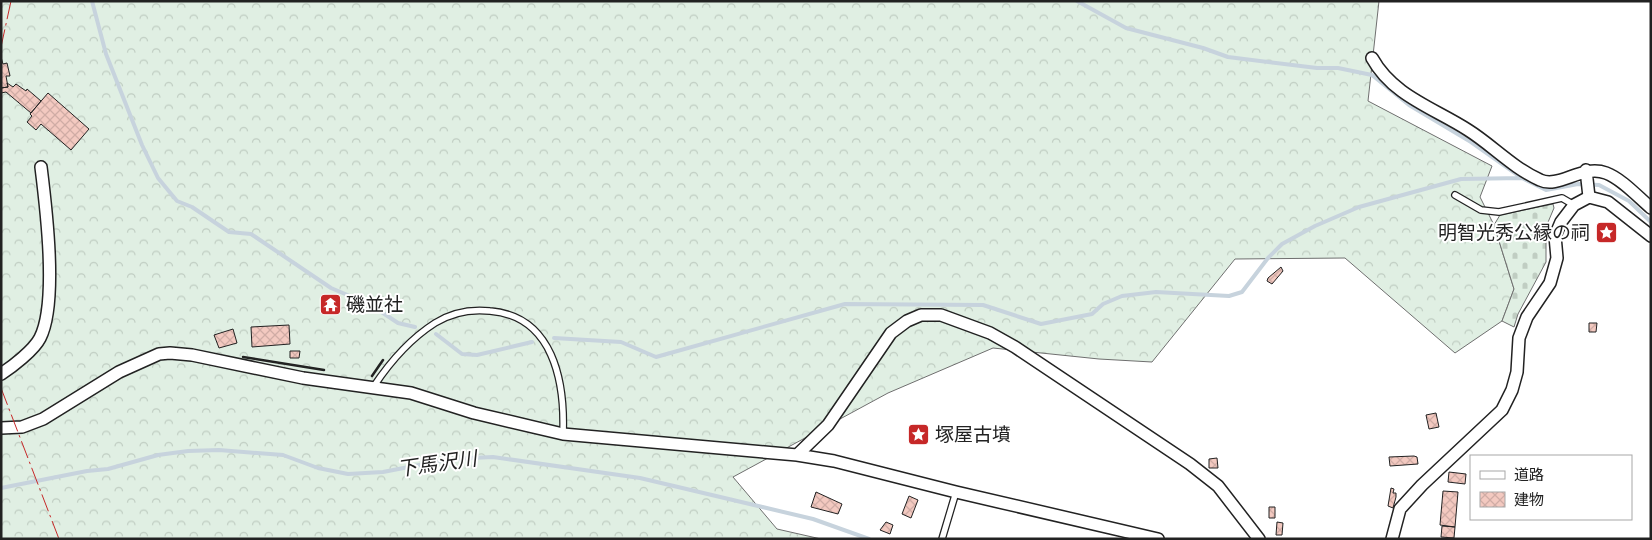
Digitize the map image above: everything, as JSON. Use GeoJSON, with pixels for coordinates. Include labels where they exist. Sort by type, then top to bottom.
{"type":"FeatureCollection","features":[{"type":"Feature","properties":{"kind":"street"},"geometry":{"type":"LineString","coordinates":[[1372,58],[1392,84],[1412,98],[1470,130],[1489,147],[1541,181],[1553,182],[1587,174],[1606,173],[1651,208]]}},
{"type":"Feature","properties":{"kind":"street"},"geometry":{"type":"LineString","coordinates":[[1,374],[12,368],[40,339],[48,315],[47,223],[41,167]]}},
{"type":"Feature","properties":{"kind":"street"},"geometry":{"type":"LineString","coordinates":[[1587,174],[1589,194]]}},
{"type":"Feature","properties":{"kind":"street"},"geometry":{"type":"LineString","coordinates":[[1392,539],[1400,509],[1422,485],[1502,410],[1512,390],[1517,372],[1519,338],[1528,317],[1550,283],[1557,258],[1555,236],[1561,222],[1574,205],[1589,194]]}},
{"type":"Feature","properties":{"kind":"street"},"geometry":{"type":"LineString","coordinates":[[1589,194],[1608,202],[1651,236]]}},
{"type":"Feature","properties":{"kind":"street"},"geometry":{"type":"LineString","coordinates":[[798,455],[828,425],[891,332],[907,321],[921,315],[941,315],[990,333],[1015,347],[1190,464],[1218,486],[1258,539]]}},
{"type":"Feature","properties":{"kind":"street"},"geometry":{"type":"LineString","coordinates":[[1,428],[22,427],[43,419],[119,372],[159,354],[192,355],[303,378],[374,386],[411,393],[474,413],[563,434],[798,455],[834,461],[956,492],[1158,539]]}},
{"type":"Feature","properties":{"kind":"lane"},"geometry":{"type":"LineString","coordinates":[[1455,195],[1481,210],[1499,212],[1562,198],[1574,205]]}},
{"type":"Feature","properties":{"kind":"lane"},"geometry":{"type":"LineString","coordinates":[[374,386],[399,353],[434,323],[455,314],[477,310],[504,312],[526,322],[540,334],[552,356],[564,406],[563,434]]}},
{"type":"Feature","properties":{"kind":"lane"},"geometry":{"type":"LineString","coordinates":[[942,539],[956,492]]}},
{"type":"Feature","properties":{"kind":"green space"},"geometry":{"type":"Polygon","coordinates":[[[1,1],[1379,1],[1368,101],[1492,166],[1480,197],[1494,225],[1514,289],[1502,321],[1455,353],[1345,258],[1235,259],[1152,362],[1099,359],[993,348],[888,393],[733,477],[777,529],[821,539],[1,539],[1,1]]]}},
{"type":"Feature","properties":{"kind":"green space"},"geometry":{"type":"Polygon","coordinates":[[[1553,204],[1554,208],[1546,227],[1546,262],[1518,314],[1514,327],[1502,321],[1514,289],[1494,225],[1500,215],[1553,204]]]}},
{"type":"Feature","properties":{"kind":"building"},"geometry":{"type":"Polygon","coordinates":[[[1,57],[3,64],[7,63],[10,76],[6,76],[8,87],[1,88],[1,57]]]}},
{"type":"Feature","properties":{"kind":"building"},"geometry":{"type":"Polygon","coordinates":[[[7,83],[13,87],[16,84],[26,91],[27,89],[41,101],[31,113],[6,92],[1,93],[1,88],[8,87],[7,83]]]}},
{"type":"Feature","properties":{"kind":"building"},"geometry":{"type":"Polygon","coordinates":[[[48,93],[89,129],[71,150],[41,124],[36,130],[27,122],[32,116],[30,114],[48,93]]]}},
{"type":"Feature","properties":{"kind":"building"},"geometry":{"type":"Polygon","coordinates":[[[1281,267],[1283,271],[1272,284],[1267,281],[1268,278],[1281,267]]]}},
{"type":"Feature","properties":{"kind":"building"},"geometry":{"type":"Polygon","coordinates":[[[1589,323],[1597,323],[1596,332],[1589,332],[1589,323]]]}},
{"type":"Feature","properties":{"kind":"building"},"geometry":{"type":"Polygon","coordinates":[[[289,325],[290,344],[252,347],[251,327],[289,325]]]}},
{"type":"Feature","properties":{"kind":"building"},"geometry":{"type":"Polygon","coordinates":[[[233,329],[237,343],[219,348],[214,335],[233,329]]]}},
{"type":"Feature","properties":{"kind":"building"},"geometry":{"type":"Polygon","coordinates":[[[290,351],[300,351],[299,358],[290,358],[290,351]]]}},
{"type":"Feature","properties":{"kind":"building"},"geometry":{"type":"Polygon","coordinates":[[[1436,413],[1439,427],[1429,429],[1426,415],[1436,413]]]}},
{"type":"Feature","properties":{"kind":"building"},"geometry":{"type":"Polygon","coordinates":[[[1389,457],[1417,457],[1418,464],[1390,466],[1389,457]]]}},
{"type":"Feature","properties":{"kind":"building"},"geometry":{"type":"Polygon","coordinates":[[[1217,458],[1218,468],[1209,468],[1209,459],[1217,458]]]}},
{"type":"Feature","properties":{"kind":"building"},"geometry":{"type":"Polygon","coordinates":[[[1449,472],[1466,474],[1465,484],[1448,482],[1449,472]]]}},
{"type":"Feature","properties":{"kind":"building"},"geometry":{"type":"Polygon","coordinates":[[[1391,488],[1394,489],[1393,493],[1396,493],[1393,508],[1388,506],[1391,488]]]}},
{"type":"Feature","properties":{"kind":"building"},"geometry":{"type":"Polygon","coordinates":[[[1443,491],[1458,492],[1455,527],[1440,525],[1443,491]]]}},
{"type":"Feature","properties":{"kind":"building"},"geometry":{"type":"Polygon","coordinates":[[[816,492],[842,504],[838,514],[811,507],[816,492]]]}},
{"type":"Feature","properties":{"kind":"building"},"geometry":{"type":"Polygon","coordinates":[[[909,496],[918,500],[911,518],[902,514],[909,496]]]}},
{"type":"Feature","properties":{"kind":"building"},"geometry":{"type":"Polygon","coordinates":[[[1269,507],[1275,507],[1275,518],[1269,518],[1269,507]]]}},
{"type":"Feature","properties":{"kind":"building"},"geometry":{"type":"Polygon","coordinates":[[[886,522],[893,525],[890,534],[880,530],[886,522]]]}},
{"type":"Feature","properties":{"kind":"building"},"geometry":{"type":"Polygon","coordinates":[[[1277,522],[1283,523],[1282,535],[1276,535],[1277,522]]]}},
{"type":"Feature","properties":{"kind":"building"},"geometry":{"type":"Polygon","coordinates":[[[1442,526],[1455,527],[1454,538],[1441,537],[1442,526]]]}},
{"type":"Feature","properties":{"kind":"waterway"},"geometry":{"type":"LineString","coordinates":[[92,1],[106,54],[142,145],[158,178],[177,201],[192,207],[229,232],[251,234],[331,288],[371,305],[398,323],[415,327]]}},
{"type":"Feature","properties":{"kind":"waterway"},"geometry":{"type":"LineString","coordinates":[[1077,1],[1126,28],[1203,48],[1228,57],[1317,68],[1338,68],[1372,75],[1409,105],[1471,142],[1522,178],[1546,190],[1578,184],[1599,185],[1629,201],[1651,222]]}},
{"type":"Feature","properties":{"kind":"waterway"},"geometry":{"type":"LineString","coordinates":[[554,338],[621,342],[656,357],[845,304],[983,305],[1041,324],[1092,314],[1103,304],[1122,296],[1156,292],[1229,296],[1242,292],[1268,258],[1282,244],[1315,226],[1359,207],[1461,179],[1522,178]]}},
{"type":"Feature","properties":{"kind":"waterway"},"geometry":{"type":"LineString","coordinates":[[436,334],[462,354],[477,355],[532,342]]}},
{"type":"Feature","properties":{"kind":"waterway","name":"下馬沢川"},"geometry":{"type":"LineString","coordinates":[[1,488],[87,471],[108,469],[158,455],[188,451],[219,450],[283,455],[318,468],[348,474],[383,472],[450,459],[493,457],[640,478],[813,519],[869,539]]}},
{"type":"Feature","properties":{"kind":"wall"},"geometry":{"type":"LineString","coordinates":[[243,357],[324,370]]}},
{"type":"Feature","properties":{"kind":"wall"},"geometry":{"type":"LineString","coordinates":[[372,376],[383,360]]}},
{"type":"Feature","properties":{"kind":"power"},"geometry":{"type":"LineString","coordinates":[[1,47],[11,1]]}},
{"type":"Feature","properties":{"kind":"power"},"geometry":{"type":"LineString","coordinates":[[1,388],[59,539]]}},
{"type":"Feature","properties":{"kind":"place","name":"明智光秀公縁の祠"},"geometry":{"type":"Point","coordinates":[1606,233]}},
{"type":"Feature","properties":{"kind":"place","name":"磯並社"},"geometry":{"type":"Point","coordinates":[330,305]}},
{"type":"Feature","properties":{"kind":"place","name":"塚屋古墳"},"geometry":{"type":"Point","coordinates":[919,435]}}]}
